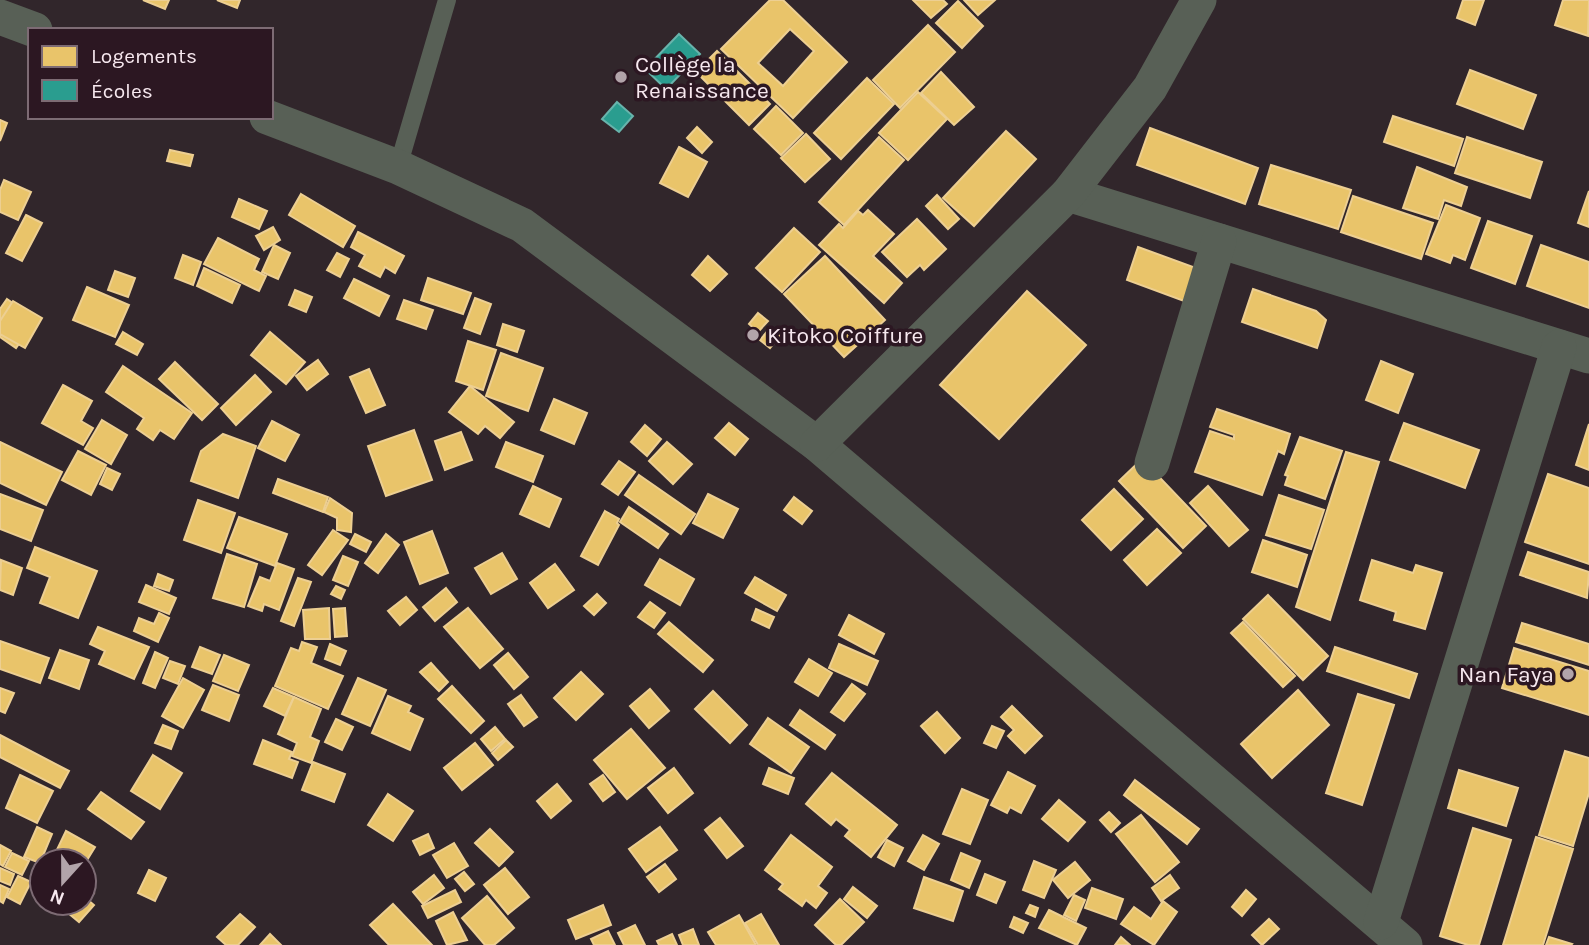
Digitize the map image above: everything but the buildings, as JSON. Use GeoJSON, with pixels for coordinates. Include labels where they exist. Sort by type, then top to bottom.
{"type":"FeatureCollection","features":[{"type":"Feature","properties":{"kind":"street"},"geometry":{"type":"LineString","coordinates":[[817,444],[1068,194],[1150,88],[1199,0]]}},
{"type":"Feature","properties":{"kind":"street"},"geometry":{"type":"LineString","coordinates":[[0,17],[30,28]]}},
{"type":"Feature","properties":{"kind":"street"},"geometry":{"type":"LineString","coordinates":[[272,119],[398,167],[522,225],[817,444],[1393,934],[1574,351],[1068,194]]}},
{"type":"Feature","properties":{"kind":"street"},"geometry":{"type":"LineString","coordinates":[[1152,463],[1219,241]]}},
{"type":"Feature","properties":{"kind":"lane"},"geometry":{"type":"LineString","coordinates":[[398,167],[446,0]]}},
{"type":"Feature","properties":{"kind":"place","name":"Collège la Renaissance"},"geometry":{"type":"Point","coordinates":[621,77]}},
{"type":"Feature","properties":{"kind":"place","name":"Kitoko Coiffure"},"geometry":{"type":"Point","coordinates":[753,335]}},
{"type":"Feature","properties":{"kind":"place","name":"Nan Faya"},"geometry":{"type":"Point","coordinates":[1568,674]}}]}
